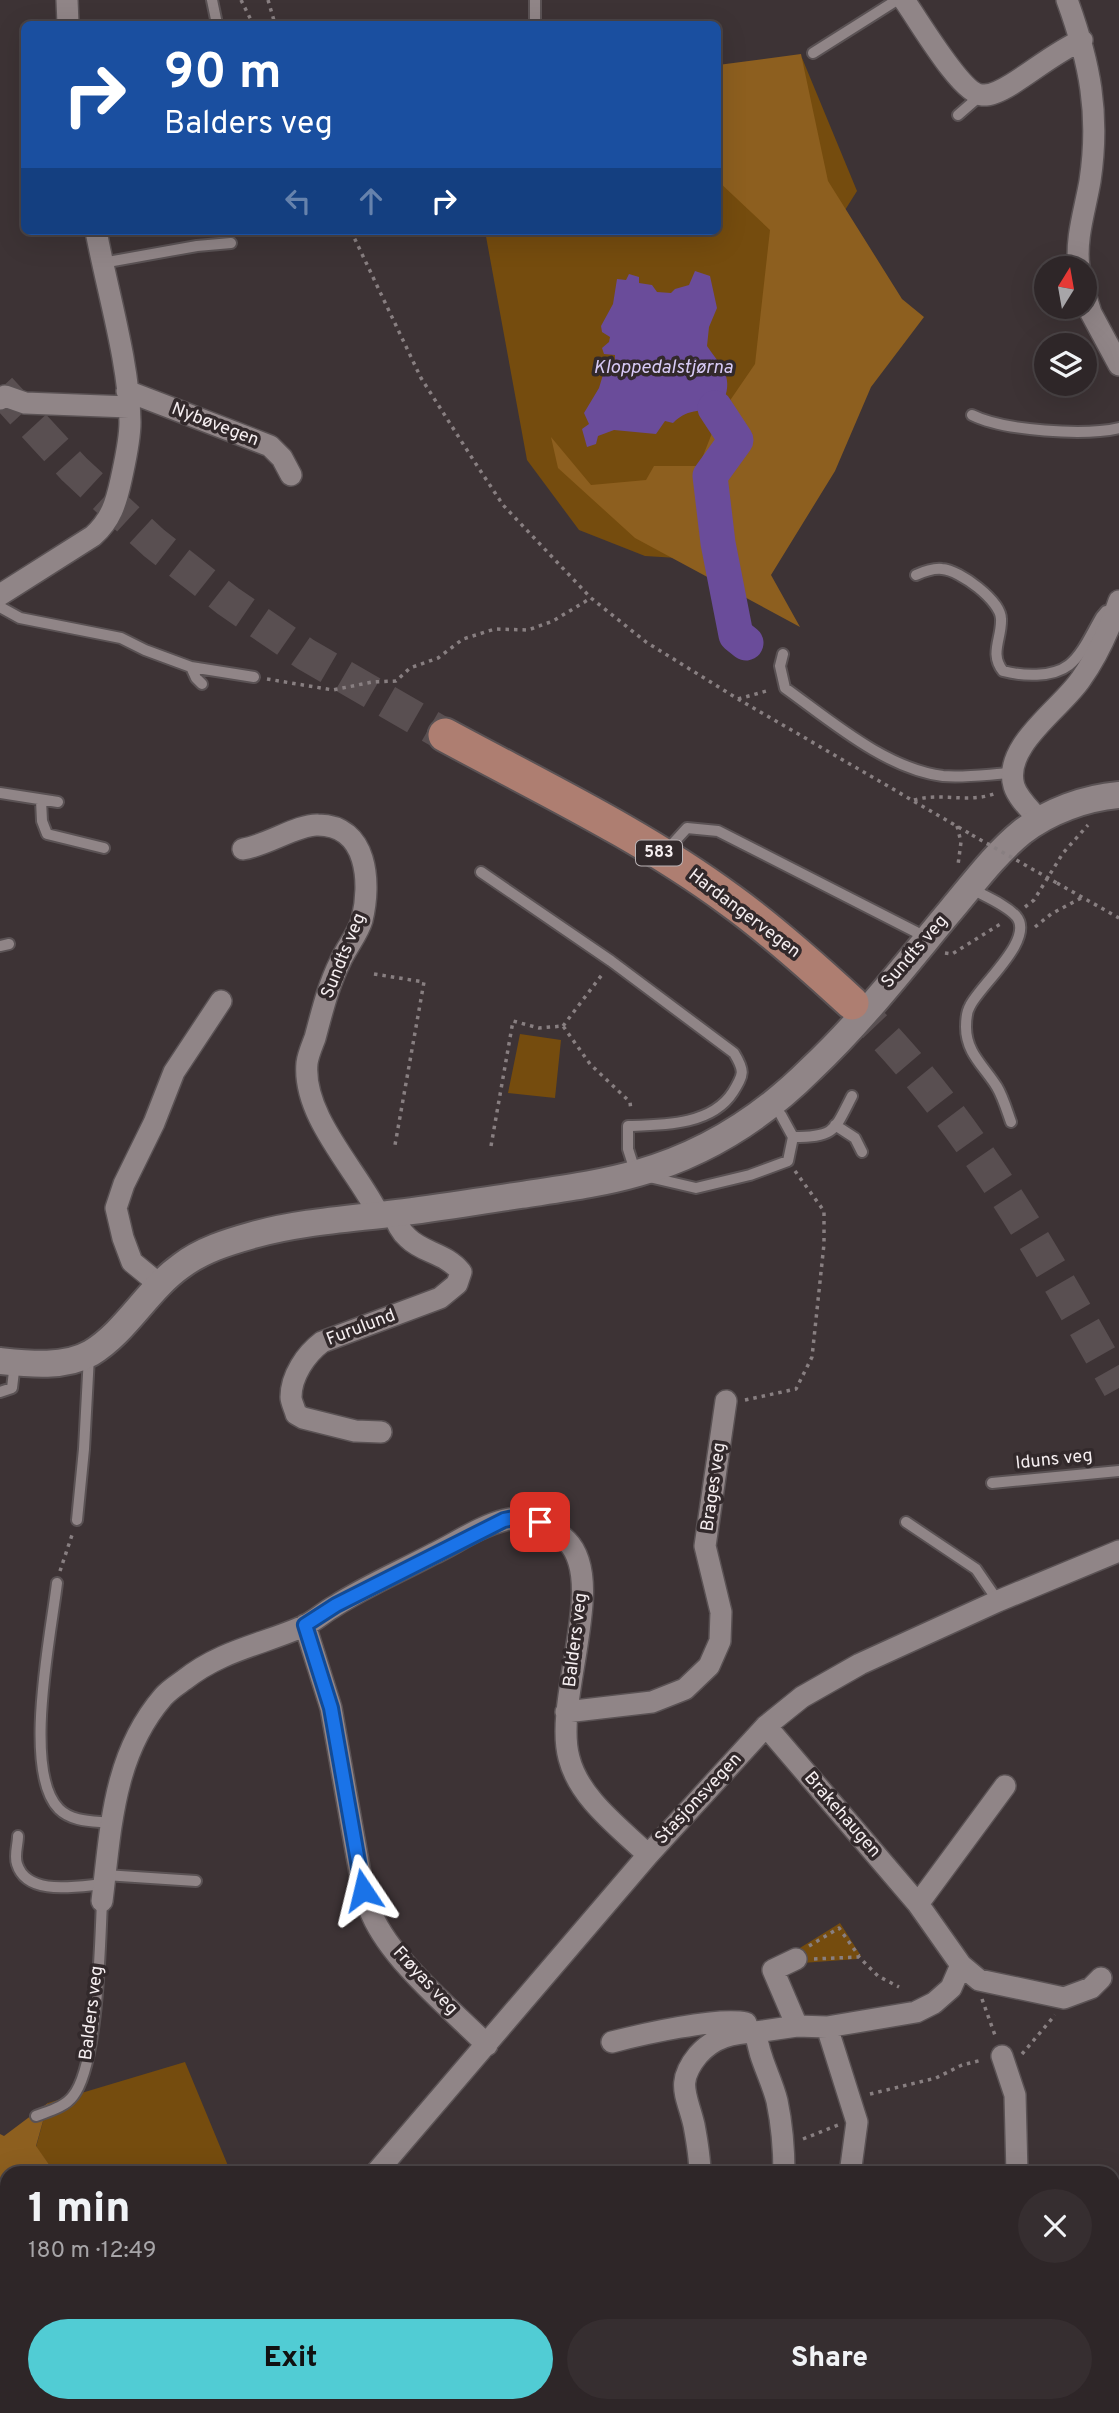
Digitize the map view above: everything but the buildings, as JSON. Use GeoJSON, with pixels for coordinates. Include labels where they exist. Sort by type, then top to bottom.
{"type":"FeatureCollection","features":[{"type":"Feature","properties":{"kind":"main road","name":"Hardangervegen"},"geometry":{"type":"LineString","coordinates":[[445,735],[663,855],[768,929],[852,1003]]}},
{"type":"Feature","properties":{"kind":"street"},"geometry":{"type":"LineString","coordinates":[[66,0],[68,21]]}},
{"type":"Feature","properties":{"kind":"street"},"geometry":{"type":"LineString","coordinates":[[904,0],[957,77],[970,90],[981,95],[1011,85],[1065,48],[1082,40]]}},
{"type":"Feature","properties":{"kind":"street"},"geometry":{"type":"LineString","coordinates":[[1066,0],[1082,40],[1090,76],[1093,128],[1090,179],[1080,233],[1079,256]]}},
{"type":"Feature","properties":{"kind":"street"},"geometry":{"type":"LineString","coordinates":[[0,595],[93,536],[111,515],[129,442],[128,399],[97,235]]}},
{"type":"Feature","properties":{"kind":"street"},"geometry":{"type":"LineString","coordinates":[[1094,319],[1119,365]]}},
{"type":"Feature","properties":{"kind":"street","name":"Nybøvegen"},"geometry":{"type":"LineString","coordinates":[[2,395],[25,403],[128,399],[270,446],[282,457],[291,475]]}},
{"type":"Feature","properties":{"kind":"street"},"geometry":{"type":"LineString","coordinates":[[1040,821],[1014,780],[1025,741],[1081,680],[1096,656],[1118,604]]}},
{"type":"Feature","properties":{"kind":"street","name":"Sundts veg"},"geometry":{"type":"LineString","coordinates":[[8,1362],[44,1364],[70,1360],[90,1353],[107,1340],[159,1284],[181,1265],[203,1252],[235,1240],[304,1224],[583,1185],[636,1174],[713,1143],[772,1105],[826,1055],[962,879],[1022,832],[1058,810],[1083,801],[1119,795]]}},
{"type":"Feature","properties":{"kind":"street","name":"Sundts veg"},"geometry":{"type":"LineString","coordinates":[[243,849],[260,846],[314,824],[343,830],[357,843],[365,866],[366,891],[362,922],[339,964],[307,1064],[316,1112],[368,1192],[386,1214]]}},
{"type":"Feature","properties":{"kind":"street"},"geometry":{"type":"LineString","coordinates":[[159,1284],[132,1262],[116,1208],[174,1072],[221,1001]]}},
{"type":"Feature","properties":{"kind":"street","name":"Furulund"},"geometry":{"type":"LineString","coordinates":[[381,1432],[355,1431],[303,1418],[296,1414],[291,1398],[296,1377],[308,1352],[322,1342],[440,1298],[457,1284],[461,1272],[452,1261],[410,1241],[386,1214]]}},
{"type":"Feature","properties":{"kind":"street","name":"Brages veg"},"geometry":{"type":"LineString","coordinates":[[566,1712],[586,1712],[652,1702],[685,1689],[709,1666],[720,1641],[721,1612],[705,1546],[726,1401]]}},
{"type":"Feature","properties":{"kind":"street","name":"Balders veg"},"geometry":{"type":"LineString","coordinates":[[104,1887],[110,1823],[119,1783],[133,1742],[164,1696],[203,1665],[226,1653],[305,1625],[336,1605],[504,1520],[519,1517],[540,1522],[567,1541],[578,1558],[583,1575],[583,1595],[566,1712],[565,1734],[569,1758],[578,1780],[593,1801],[648,1855]]}},
{"type":"Feature","properties":{"kind":"street","name":"Stasjonsvegen"},"geometry":{"type":"LineString","coordinates":[[382,2166],[648,1855],[766,1726],[802,1697],[860,1664],[998,1601],[1119,1551]]}},
{"type":"Feature","properties":{"kind":"street","name":"Frøyas veg"},"geometry":{"type":"LineString","coordinates":[[305,1625],[331,1708],[363,1890],[372,1917],[414,1972],[486,2045]]}},
{"type":"Feature","properties":{"kind":"street","name":"Brakehaugen"},"geometry":{"type":"LineString","coordinates":[[766,1726],[918,1904],[961,1965],[979,1980],[1064,1998]]}},
{"type":"Feature","properties":{"kind":"street"},"geometry":{"type":"LineString","coordinates":[[918,1904],[1005,1786]]}},
{"type":"Feature","properties":{"kind":"street"},"geometry":{"type":"LineString","coordinates":[[796,1959],[773,1970],[797,2026]]}},
{"type":"Feature","properties":{"kind":"street"},"geometry":{"type":"LineString","coordinates":[[699,2166],[694,2123],[684,2095],[685,2078],[695,2059],[715,2040],[727,2035],[797,2026],[827,2026],[916,2012],[934,2003],[951,1988],[961,1965]]}},
{"type":"Feature","properties":{"kind":"street"},"geometry":{"type":"LineString","coordinates":[[1064,1998],[1091,1988],[1101,1978]]}},
{"type":"Feature","properties":{"kind":"street"},"geometry":{"type":"LineString","coordinates":[[612,2042],[639,2035],[725,2022],[742,2022],[766,2031]]}},
{"type":"Feature","properties":{"kind":"street"},"geometry":{"type":"LineString","coordinates":[[827,2026],[857,2122],[851,2166]]}},
{"type":"Feature","properties":{"kind":"street"},"geometry":{"type":"LineString","coordinates":[[766,2031],[757,2048],[777,2101],[784,2166]]}},
{"type":"Feature","properties":{"kind":"street"},"geometry":{"type":"LineString","coordinates":[[1002,2056],[1016,2106],[1017,2166]]}},
{"type":"Feature","properties":{"kind":"lane"},"geometry":{"type":"LineString","coordinates":[[212,0],[216,21]]}},
{"type":"Feature","properties":{"kind":"lane"},"geometry":{"type":"LineString","coordinates":[[535,0],[535,21]]}},
{"type":"Feature","properties":{"kind":"lane"},"geometry":{"type":"LineString","coordinates":[[813,53],[897,0]]}},
{"type":"Feature","properties":{"kind":"lane"},"geometry":{"type":"LineString","coordinates":[[958,115],[981,95]]}},
{"type":"Feature","properties":{"kind":"lane"},"geometry":{"type":"LineString","coordinates":[[102,263],[197,246],[231,243]]}},
{"type":"Feature","properties":{"kind":"lane"},"geometry":{"type":"LineString","coordinates":[[972,415],[996,424],[1048,430],[1103,432],[1119,428]]}},
{"type":"Feature","properties":{"kind":"lane"},"geometry":{"type":"LineString","coordinates":[[916,575],[928,569],[957,573],[989,596],[999,609],[1001,619],[996,659],[1003,671],[1014,674],[1039,674],[1060,670],[1070,664],[1101,617],[1118,604]]}},
{"type":"Feature","properties":{"kind":"lane"},"geometry":{"type":"LineString","coordinates":[[0,607],[20,618],[121,638],[191,667],[254,677]]}},
{"type":"Feature","properties":{"kind":"lane"},"geometry":{"type":"LineString","coordinates":[[783,654],[780,666],[785,688],[887,758],[921,772],[1014,780]]}},
{"type":"Feature","properties":{"kind":"lane"},"geometry":{"type":"LineString","coordinates":[[191,667],[202,684]]}},
{"type":"Feature","properties":{"kind":"lane"},"geometry":{"type":"LineString","coordinates":[[0,793],[58,802]]}},
{"type":"Feature","properties":{"kind":"lane"},"geometry":{"type":"LineString","coordinates":[[41,800],[42,821],[47,834],[104,848]]}},
{"type":"Feature","properties":{"kind":"lane"},"geometry":{"type":"LineString","coordinates":[[663,855],[687,828],[718,831],[915,932]]}},
{"type":"Feature","properties":{"kind":"lane"},"geometry":{"type":"LineString","coordinates":[[481,872],[611,961],[734,1053],[742,1066],[742,1078],[729,1098],[705,1116],[676,1123],[628,1126],[628,1149],[636,1174]]}},
{"type":"Feature","properties":{"kind":"lane"},"geometry":{"type":"LineString","coordinates":[[962,879],[1015,915],[1020,924],[1020,935],[1014,948],[969,1007],[965,1023],[967,1042],[978,1063],[997,1087],[1011,1122]]}},
{"type":"Feature","properties":{"kind":"lane"},"geometry":{"type":"LineString","coordinates":[[793,1137],[820,1137],[835,1125],[852,1096]]}},
{"type":"Feature","properties":{"kind":"lane"},"geometry":{"type":"LineString","coordinates":[[772,1105],[793,1137],[788,1161]]}},
{"type":"Feature","properties":{"kind":"lane"},"geometry":{"type":"LineString","coordinates":[[835,1125],[855,1138],[862,1152]]}},
{"type":"Feature","properties":{"kind":"lane","name":"Sundts veg"},"geometry":{"type":"LineString","coordinates":[[636,1174],[696,1188],[788,1161]]}},
{"type":"Feature","properties":{"kind":"lane"},"geometry":{"type":"LineString","coordinates":[[77,1520],[90,1353]]}},
{"type":"Feature","properties":{"kind":"lane"},"geometry":{"type":"LineString","coordinates":[[0,1392],[12,1388],[8,1362]]}},
{"type":"Feature","properties":{"kind":"lane","name":"Iduns veg"},"geometry":{"type":"LineString","coordinates":[[992,1483],[1119,1471]]}},
{"type":"Feature","properties":{"kind":"lane"},"geometry":{"type":"LineString","coordinates":[[906,1522],[976,1569],[998,1601]]}},
{"type":"Feature","properties":{"kind":"lane"},"geometry":{"type":"LineString","coordinates":[[57,1583],[41,1711],[42,1765],[48,1793],[60,1810],[75,1819],[110,1823]]}},
{"type":"Feature","properties":{"kind":"lane"},"geometry":{"type":"LineString","coordinates":[[18,1836],[17,1863],[22,1875],[30,1882],[41,1885],[104,1887],[196,1881]]}},
{"type":"Feature","properties":{"kind":"lane","name":"Balders veg"},"geometry":{"type":"LineString","coordinates":[[36,2116],[64,2105],[73,2097],[85,2073],[98,1976],[104,1887]]}},
{"type":"Feature","properties":{"kind":"path"},"geometry":{"type":"LineString","coordinates":[[241,0],[252,21]]}},
{"type":"Feature","properties":{"kind":"path"},"geometry":{"type":"LineString","coordinates":[[268,0],[274,21]]}},
{"type":"Feature","properties":{"kind":"path"},"geometry":{"type":"LineString","coordinates":[[353,235],[421,378],[481,472],[503,505],[591,598],[646,642],[738,699],[1119,918]]}},
{"type":"Feature","properties":{"kind":"path"},"geometry":{"type":"LineString","coordinates":[[254,677],[333,690],[372,682],[396,681],[410,668],[438,658],[463,639],[495,629],[528,629],[553,621],[591,598]]}},
{"type":"Feature","properties":{"kind":"path"},"geometry":{"type":"LineString","coordinates":[[738,699],[758,692],[785,688]]}},
{"type":"Feature","properties":{"kind":"path"},"geometry":{"type":"LineString","coordinates":[[913,800],[927,796],[987,797],[1014,780]]}},
{"type":"Feature","properties":{"kind":"path"},"geometry":{"type":"LineString","coordinates":[[957,826],[962,879]]}},
{"type":"Feature","properties":{"kind":"path"},"geometry":{"type":"LineString","coordinates":[[1020,935],[1083,897]]}},
{"type":"Feature","properties":{"kind":"path"},"geometry":{"type":"LineString","coordinates":[[491,1146],[513,1021],[539,1028],[563,1026],[611,961]]}},
{"type":"Feature","properties":{"kind":"path"},"geometry":{"type":"LineString","coordinates":[[374,974],[424,982],[395,1145]]}},
{"type":"Feature","properties":{"kind":"path"},"geometry":{"type":"LineString","coordinates":[[563,1026],[590,1064],[630,1102],[633,1126]]}},
{"type":"Feature","properties":{"kind":"path"},"geometry":{"type":"LineString","coordinates":[[726,1401],[752,1400],[796,1389],[812,1357],[824,1244],[824,1211],[788,1161]]}},
{"type":"Feature","properties":{"kind":"path"},"geometry":{"type":"LineString","coordinates":[[57,1583],[77,1520]]}},
{"type":"Feature","properties":{"kind":"path"},"geometry":{"type":"LineString","coordinates":[[859,1957],[796,1959],[799,1952],[839,1928],[859,1957],[878,1976],[899,1987]]}},
{"type":"Feature","properties":{"kind":"path"},"geometry":{"type":"LineString","coordinates":[[783,2143],[806,2138],[853,2108],[936,2078],[962,2065],[1002,2056],[983,2005],[979,1980]]}},
{"type":"Feature","properties":{"kind":"path"},"geometry":{"type":"LineString","coordinates":[[1010,2078],[1023,2053],[1050,2023],[1064,1998]]}},
{"type":"Feature","properties":{"kind":"shaded area"},"geometry":{"type":"Polygon","coordinates":[[[801,54],[828,181],[902,299],[924,317],[871,387],[835,471],[771,575],[800,627],[635,538],[558,468],[551,437],[591,485],[646,480],[654,466],[699,466],[718,418],[755,364],[770,230],[721,184],[721,65],[801,54]]]}},
{"type":"Feature","properties":{"kind":"shaded area"},"geometry":{"type":"Polygon","coordinates":[[[802,58],[857,191],[830,234],[742,562],[645,556],[579,530],[527,460],[486,235],[721,235],[721,80],[802,58]]]}},
{"type":"Feature","properties":{"kind":"shaded area"},"geometry":{"type":"Polygon","coordinates":[[[520,1034],[561,1040],[555,1098],[508,1093],[520,1034]]]}},
{"type":"Feature","properties":{"kind":"shaded area"},"geometry":{"type":"Polygon","coordinates":[[[840,1923],[861,1956],[857,1959],[802,1963],[795,1951],[840,1923]]]}},
{"type":"Feature","properties":{"kind":"shaded area"},"geometry":{"type":"Polygon","coordinates":[[[185,2062],[228,2166],[50,2166],[36,2147],[48,2103],[185,2062]]]}},
{"type":"Feature","properties":{"kind":"shaded area"},"geometry":{"type":"Polygon","coordinates":[[[48,2103],[36,2146],[50,2166],[0,2166],[0,2134],[4,2136],[48,2103]]]}},
{"type":"Feature","properties":{"kind":"water","name":"Kloppedalstjørna"},"geometry":{"type":"Polygon","coordinates":[[[695,271],[710,276],[717,308],[709,327],[707,346],[722,367],[727,380],[722,405],[685,414],[673,423],[665,421],[656,434],[614,430],[598,436],[596,444],[587,447],[582,429],[589,424],[584,413],[599,388],[605,368],[615,360],[615,355],[604,354],[602,348],[609,342],[610,337],[602,332],[601,326],[613,304],[617,279],[626,280],[629,274],[639,277],[639,283],[652,285],[657,292],[671,293],[689,285],[695,271]]]}},
{"type":"Feature","properties":{"kind":"waterway"},"geometry":{"type":"LineString","coordinates":[[715,408],[736,440],[710,476],[718,543],[736,635],[746,643]]}},
{"type":"Feature","properties":{"kind":"tunnel"},"geometry":{"type":"LineString","coordinates":[[0,389],[74,469],[154,543],[228,601],[305,654],[445,735]]}},
{"type":"Feature","properties":{"kind":"tunnel"},"geometry":{"type":"LineString","coordinates":[[852,1003],[894,1047],[967,1138],[1030,1235],[1119,1388]]}},
{"type":"Feature","properties":{"kind":"route"},"geometry":{"type":"LineString","coordinates":[[363,1890],[331,1708],[305,1625],[336,1605],[504,1520],[519,1517],[540,1522]]}}]}
